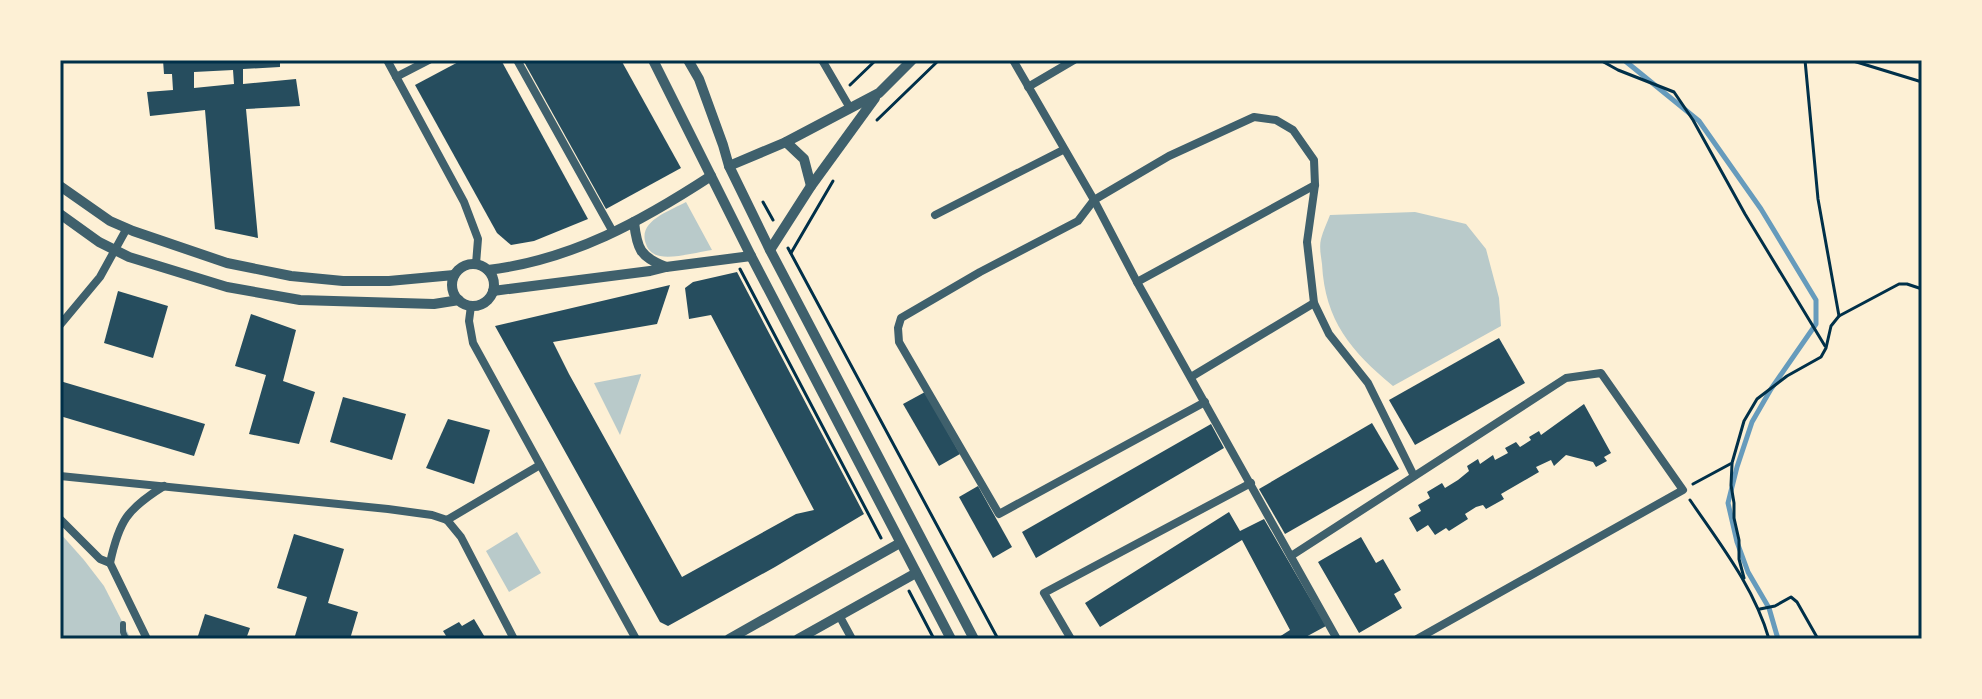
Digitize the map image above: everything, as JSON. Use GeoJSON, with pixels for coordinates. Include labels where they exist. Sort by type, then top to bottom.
{"type":"FeatureCollection","features":[{"type":"Feature","properties":{"kind":"street"},"geometry":{"type":"LineString","coordinates":[[387,60],[464,202],[478,239],[476,264]]}},
{"type":"Feature","properties":{"kind":"street"},"geometry":{"type":"LineString","coordinates":[[396,77],[429,60]]}},
{"type":"Feature","properties":{"kind":"street"},"geometry":{"type":"LineString","coordinates":[[517,60],[613,232]]}},
{"type":"Feature","properties":{"kind":"street"},"geometry":{"type":"LineString","coordinates":[[653,60],[751,256],[951,639]]}},
{"type":"Feature","properties":{"kind":"street"},"geometry":{"type":"LineString","coordinates":[[688,60],[699,79],[729,166],[770,250],[974,639]]}},
{"type":"Feature","properties":{"kind":"street"},"geometry":{"type":"LineString","coordinates":[[822,60],[850,108]]}},
{"type":"Feature","properties":{"kind":"street"},"geometry":{"type":"LineString","coordinates":[[493,291],[650,271],[751,256],[770,250],[811,186],[879,93],[912,60]]}},
{"type":"Feature","properties":{"kind":"street"},"geometry":{"type":"LineString","coordinates":[[1013,60],[1337,639]]}},
{"type":"Feature","properties":{"kind":"street"},"geometry":{"type":"LineString","coordinates":[[1028,87],[1074,60]]}},
{"type":"Feature","properties":{"kind":"street"},"geometry":{"type":"LineString","coordinates":[[488,270],[586,246],[656,211],[729,166],[786,142],[879,93]]}},
{"type":"Feature","properties":{"kind":"street"},"geometry":{"type":"LineString","coordinates":[[1205,402],[999,514],[899,342],[898,328],[901,318],[1078,221],[1094,200],[1169,156],[1254,117],[1276,120],[1293,130],[1314,160],[1315,185],[1307,242],[1314,303],[1329,334],[1368,383],[1414,476]]}},
{"type":"Feature","properties":{"kind":"street"},"geometry":{"type":"LineString","coordinates":[[786,142],[804,159],[811,186]]}},
{"type":"Feature","properties":{"kind":"street"},"geometry":{"type":"LineString","coordinates":[[935,215],[1063,150]]}},
{"type":"Feature","properties":{"kind":"street"},"geometry":{"type":"LineString","coordinates":[[1137,282],[1315,185]]}},
{"type":"Feature","properties":{"kind":"street"},"geometry":{"type":"LineString","coordinates":[[60,186],[110,221],[227,263],[291,276],[358,281],[454,275]]}},
{"type":"Feature","properties":{"kind":"street"},"geometry":{"type":"LineString","coordinates":[[60,214],[115,250],[227,287],[300,300],[434,304],[459,300]]}},
{"type":"Feature","properties":{"kind":"street"},"geometry":{"type":"LineString","coordinates":[[634,222],[641,252],[651,261],[666,267]]}},
{"type":"Feature","properties":{"kind":"street"},"geometry":{"type":"LineString","coordinates":[[60,325],[100,277],[127,228]]}},
{"type":"Feature","properties":{"kind":"street"},"geometry":{"type":"LineString","coordinates":[[476,264],[488,270],[494,280],[493,291],[485,302],[471,306],[459,300],[452,288],[454,275],[463,266],[476,264]]}},
{"type":"Feature","properties":{"kind":"street"},"geometry":{"type":"LineString","coordinates":[[1191,377],[1314,303]]}},
{"type":"Feature","properties":{"kind":"street"},"geometry":{"type":"LineString","coordinates":[[471,306],[469,321],[473,343],[636,639]]}},
{"type":"Feature","properties":{"kind":"street"},"geometry":{"type":"LineString","coordinates":[[1291,556],[1566,378],[1601,373],[1683,490],[1417,639]]}},
{"type":"Feature","properties":{"kind":"street"},"geometry":{"type":"LineString","coordinates":[[447,520],[540,465]]}},
{"type":"Feature","properties":{"kind":"street"},"geometry":{"type":"LineString","coordinates":[[60,476],[388,509],[447,520],[461,537],[514,639]]}},
{"type":"Feature","properties":{"kind":"street"},"geometry":{"type":"LineString","coordinates":[[1071,639],[1044,593],[1251,483]]}},
{"type":"Feature","properties":{"kind":"street"},"geometry":{"type":"LineString","coordinates":[[147,639],[110,563],[119,528],[129,512],[164,486]]}},
{"type":"Feature","properties":{"kind":"street"},"geometry":{"type":"LineString","coordinates":[[60,519],[100,559],[110,563]]}},
{"type":"Feature","properties":{"kind":"street"},"geometry":{"type":"LineString","coordinates":[[729,639],[900,543]]}},
{"type":"Feature","properties":{"kind":"street"},"geometry":{"type":"LineString","coordinates":[[798,639],[916,573]]}},
{"type":"Feature","properties":{"kind":"street"},"geometry":{"type":"LineString","coordinates":[[840,617],[852,639]]}},
{"type":"Feature","properties":{"kind":"street"},"geometry":{"type":"LineString","coordinates":[[123,624],[126,639]]}},
{"type":"Feature","properties":{"kind":"path"},"geometry":{"type":"LineString","coordinates":[[840,91],[876,60]]}},
{"type":"Feature","properties":{"kind":"path"},"geometry":{"type":"LineString","coordinates":[[875,122],[939,60]]}},
{"type":"Feature","properties":{"kind":"path"},"geometry":{"type":"LineString","coordinates":[[1600,60],[1674,92],[1826,348]]}},
{"type":"Feature","properties":{"kind":"path"},"geometry":{"type":"LineString","coordinates":[[1805,60],[1818,199],[1839,316]]}},
{"type":"Feature","properties":{"kind":"path"},"geometry":{"type":"LineString","coordinates":[[1850,60],[1922,82]]}},
{"type":"Feature","properties":{"kind":"path"},"geometry":{"type":"LineString","coordinates":[[791,253],[832,182]]}},
{"type":"Feature","properties":{"kind":"path"},"geometry":{"type":"LineString","coordinates":[[761,198],[998,639]]}},
{"type":"Feature","properties":{"kind":"path"},"geometry":{"type":"LineString","coordinates":[[735,258],[888,551]]}},
{"type":"Feature","properties":{"kind":"path"},"geometry":{"type":"LineString","coordinates":[[1745,582],[1734,518],[1732,463],[1744,421],[1757,399],[1787,376],[1821,357],[1831,326],[1839,316],[1899,284],[1922,289]]}},
{"type":"Feature","properties":{"kind":"path"},"geometry":{"type":"LineString","coordinates":[[1732,463],[1683,490],[1745,582],[1759,609],[1769,639]]}},
{"type":"Feature","properties":{"kind":"path"},"geometry":{"type":"LineString","coordinates":[[903,580],[934,639]]}},
{"type":"Feature","properties":{"kind":"path"},"geometry":{"type":"LineString","coordinates":[[1759,609],[1775,606],[1791,597],[1818,639]]}},
{"type":"Feature","properties":{"kind":"shaded area"},"geometry":{"type":"Polygon","coordinates":[[[686,202],[712,250],[672,257],[653,254],[646,244],[646,229],[657,218],[686,202]]]}},
{"type":"Feature","properties":{"kind":"shaded area"},"geometry":{"type":"Polygon","coordinates":[[[1415,212],[1466,224],[1486,249],[1499,298],[1501,326],[1393,386],[1353,347],[1335,318],[1324,284],[1320,242],[1330,215],[1415,212]]]}},
{"type":"Feature","properties":{"kind":"shaded area"},"geometry":{"type":"Polygon","coordinates":[[[641,375],[620,435],[594,383],[641,375]]]}},
{"type":"Feature","properties":{"kind":"shaded area"},"geometry":{"type":"Polygon","coordinates":[[[517,532],[541,573],[509,592],[486,551],[517,532]]]}},
{"type":"Feature","properties":{"kind":"shaded area"},"geometry":{"type":"Polygon","coordinates":[[[60,533],[104,586],[131,639],[60,639],[60,533]]]}},
{"type":"Feature","properties":{"kind":"building"},"geometry":{"type":"Polygon","coordinates":[[[163,60],[280,60],[280,67],[243,69],[243,84],[296,79],[300,106],[246,109],[258,238],[215,229],[205,110],[150,116],[147,92],[173,90],[172,74],[164,74],[163,60]],[[233,70],[194,72],[194,88],[234,84],[233,70]]]}},
{"type":"Feature","properties":{"kind":"building"},"geometry":{"type":"Polygon","coordinates":[[[462,60],[501,60],[588,219],[534,241],[511,245],[497,233],[415,85],[462,60]]]}},
{"type":"Feature","properties":{"kind":"building"},"geometry":{"type":"Polygon","coordinates":[[[523,60],[621,60],[681,168],[606,209],[523,60]]]}},
{"type":"Feature","properties":{"kind":"building"},"geometry":{"type":"Polygon","coordinates":[[[737,272],[864,514],[668,626],[660,622],[495,326],[670,285],[657,324],[553,342],[682,577],[796,514],[814,510],[711,315],[689,319],[685,288],[693,282],[737,272]]]}},
{"type":"Feature","properties":{"kind":"building"},"geometry":{"type":"Polygon","coordinates":[[[118,291],[168,306],[153,358],[104,343],[118,291]]]}},
{"type":"Feature","properties":{"kind":"building"},"geometry":{"type":"Polygon","coordinates":[[[251,314],[296,330],[283,381],[315,392],[299,444],[249,434],[266,375],[235,366],[251,314]]]}},
{"type":"Feature","properties":{"kind":"building"},"geometry":{"type":"Polygon","coordinates":[[[1499,338],[1525,383],[1415,445],[1389,400],[1499,338]]]}},
{"type":"Feature","properties":{"kind":"building"},"geometry":{"type":"Polygon","coordinates":[[[60,381],[205,424],[194,456],[60,416],[60,381]]]}},
{"type":"Feature","properties":{"kind":"building"},"geometry":{"type":"Polygon","coordinates":[[[925,392],[960,454],[939,466],[903,404],[925,392]]]}},
{"type":"Feature","properties":{"kind":"building"},"geometry":{"type":"Polygon","coordinates":[[[343,397],[406,414],[392,460],[330,442],[343,397]]]}},
{"type":"Feature","properties":{"kind":"building"},"geometry":{"type":"Polygon","coordinates":[[[1584,404],[1611,453],[1604,457],[1607,461],[1596,467],[1593,462],[1566,455],[1554,466],[1551,460],[1536,467],[1539,472],[1501,494],[1504,499],[1486,509],[1483,505],[1476,507],[1465,514],[1468,519],[1449,531],[1446,528],[1435,535],[1428,525],[1417,532],[1409,518],[1421,511],[1418,505],[1430,498],[1427,492],[1442,483],[1445,488],[1458,480],[1469,471],[1467,466],[1478,459],[1480,464],[1493,455],[1495,460],[1508,453],[1505,448],[1516,442],[1520,447],[1531,440],[1529,437],[1539,431],[1541,435],[1584,404]]]}},
{"type":"Feature","properties":{"kind":"building"},"geometry":{"type":"Polygon","coordinates":[[[448,419],[490,430],[474,484],[426,468],[448,419]]]}},
{"type":"Feature","properties":{"kind":"building"},"geometry":{"type":"Polygon","coordinates":[[[1372,423],[1399,469],[1285,534],[1259,489],[1372,423]]]}},
{"type":"Feature","properties":{"kind":"building"},"geometry":{"type":"Polygon","coordinates":[[[1211,424],[1224,448],[1036,558],[1022,532],[1211,424]]]}},
{"type":"Feature","properties":{"kind":"building"},"geometry":{"type":"Polygon","coordinates":[[[978,486],[1012,547],[993,558],[959,497],[978,486]]]}},
{"type":"Feature","properties":{"kind":"building"},"geometry":{"type":"Polygon","coordinates":[[[1229,512],[1240,531],[1264,519],[1326,626],[1302,639],[1276,639],[1290,630],[1242,540],[1100,627],[1085,603],[1229,512]]]}},
{"type":"Feature","properties":{"kind":"building"},"geometry":{"type":"Polygon","coordinates":[[[294,534],[344,549],[328,603],[358,612],[350,639],[294,639],[307,597],[277,588],[294,534]]]}},
{"type":"Feature","properties":{"kind":"building"},"geometry":{"type":"Polygon","coordinates":[[[1361,537],[1376,563],[1383,559],[1401,590],[1394,594],[1402,608],[1359,633],[1318,562],[1361,537]]]}},
{"type":"Feature","properties":{"kind":"building"},"geometry":{"type":"Polygon","coordinates":[[[205,614],[250,628],[246,639],[197,639],[205,614]]]}},
{"type":"Feature","properties":{"kind":"building"},"geometry":{"type":"Polygon","coordinates":[[[474,619],[486,639],[448,639],[443,631],[459,622],[462,626],[474,619]]]}},
{"type":"Feature","properties":{"kind":"waterway"},"geometry":{"type":"LineString","coordinates":[[1624,60],[1699,121],[1761,209],[1816,300],[1816,324],[1752,422],[1728,503],[1748,572],[1769,608],[1778,639]]}}]}
